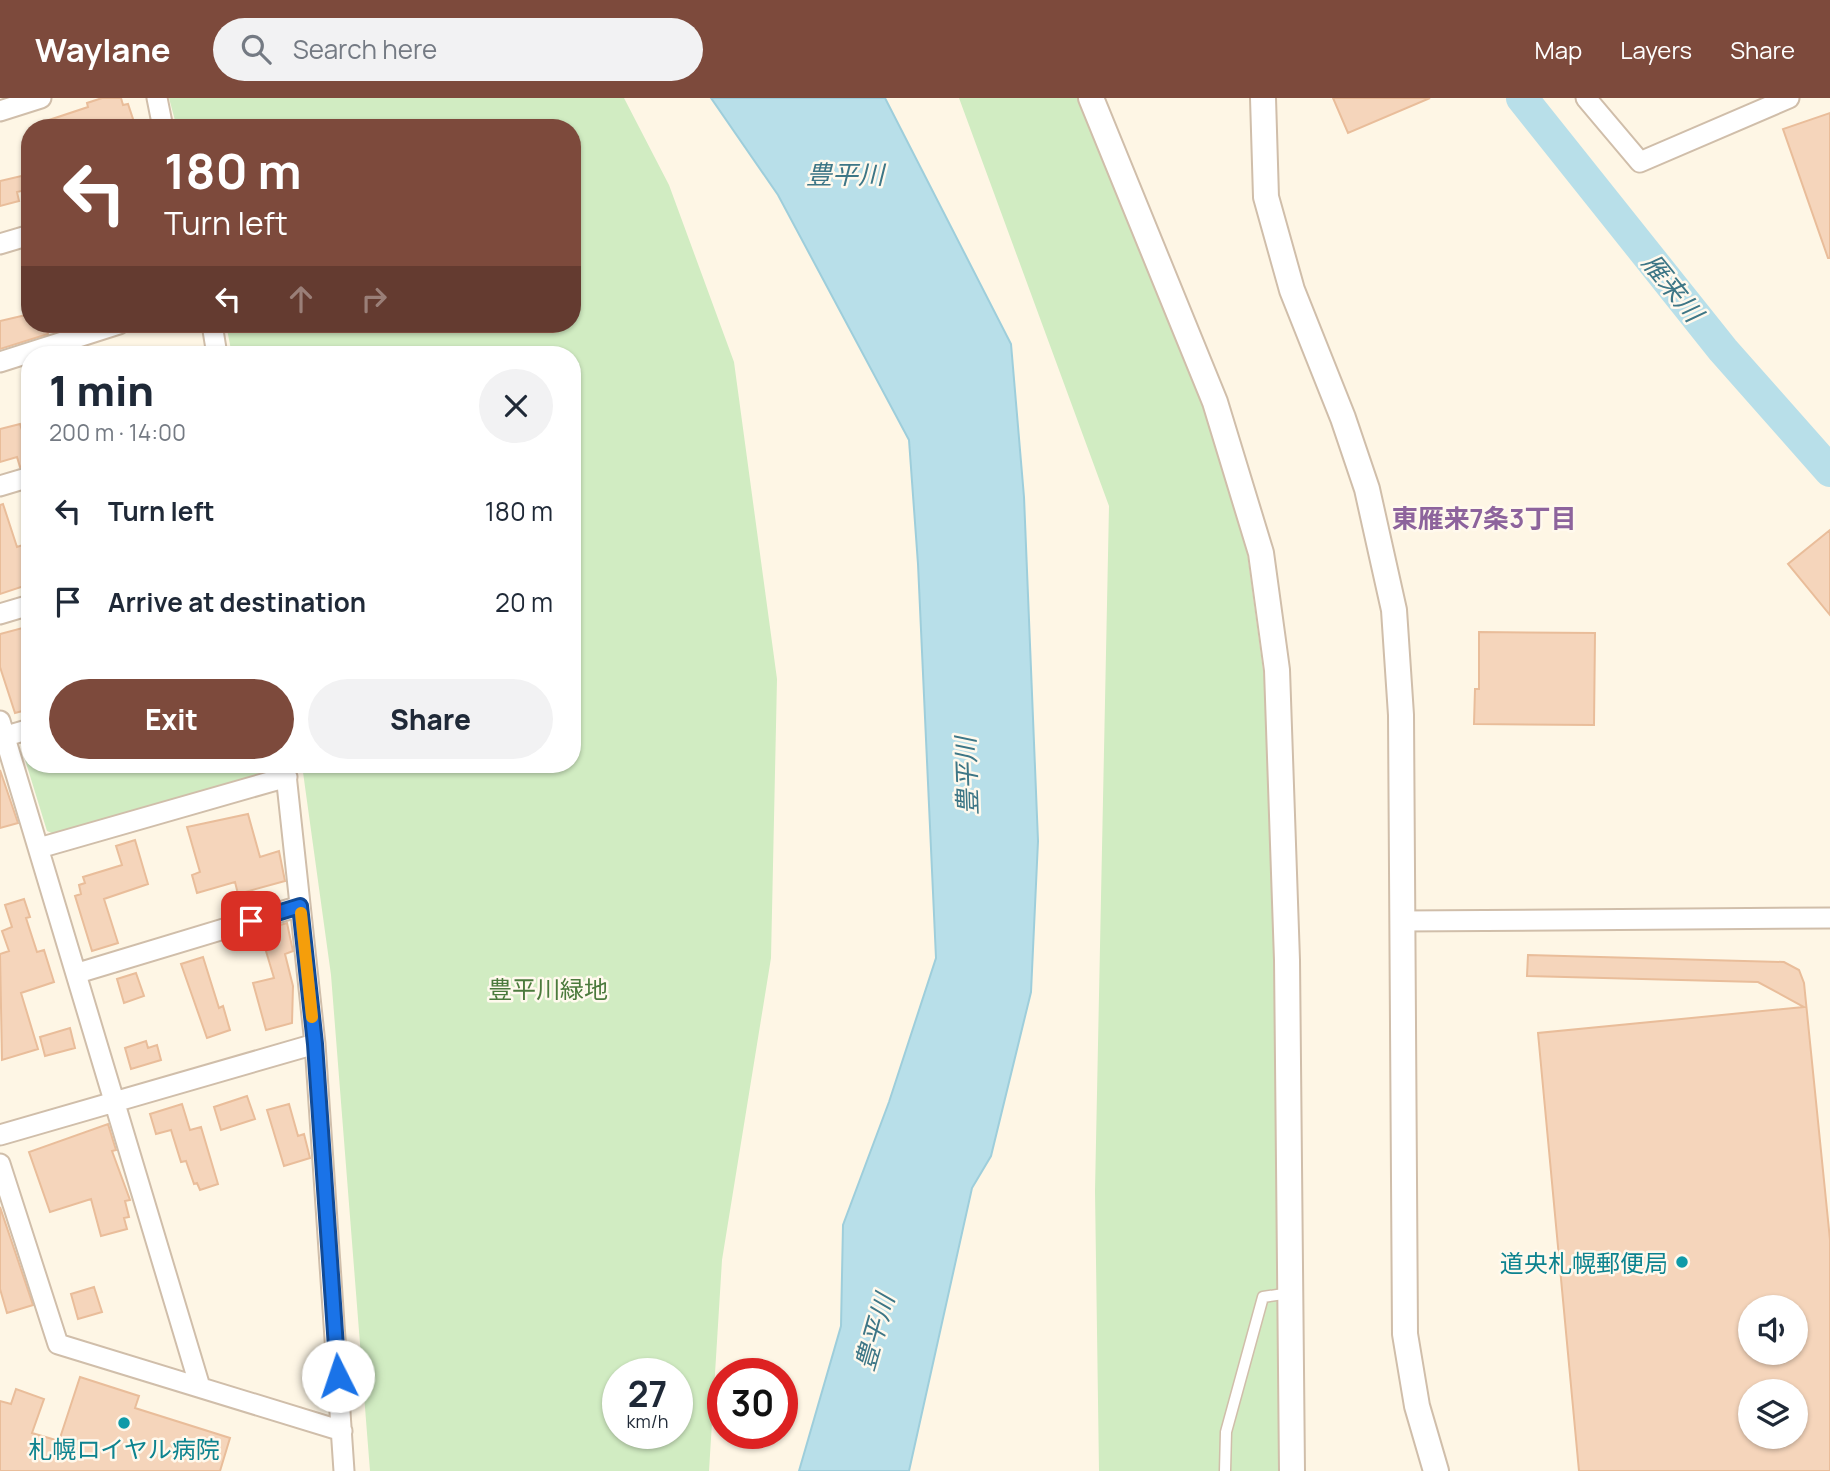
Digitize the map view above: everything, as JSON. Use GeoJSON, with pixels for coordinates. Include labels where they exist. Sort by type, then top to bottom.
{"type":"FeatureCollection","features":[{"type":"Feature","properties":{"kind":"street"},"geometry":{"type":"LineString","coordinates":[[0,111],[41,98]]}},
{"type":"Feature","properties":{"kind":"street"},"geometry":{"type":"LineString","coordinates":[[157,98],[161,119]]}},
{"type":"Feature","properties":{"kind":"street"},"geometry":{"type":"LineString","coordinates":[[1090,98],[1215,402],[1261,553],[1277,670],[1287,974],[1292,1471]]}},
{"type":"Feature","properties":{"kind":"street"},"geometry":{"type":"LineString","coordinates":[[1263,98],[1266,197],[1292,290],[1343,418],[1367,489],[1389,579],[1401,715],[1405,1334],[1417,1406],[1436,1471]]}},
{"type":"Feature","properties":{"kind":"street"},"geometry":{"type":"LineString","coordinates":[[1586,98],[1640,162],[1789,98]]}},
{"type":"Feature","properties":{"kind":"street"},"geometry":{"type":"LineString","coordinates":[[0,244],[21,238]]}},
{"type":"Feature","properties":{"kind":"street"},"geometry":{"type":"LineString","coordinates":[[50,346],[91,333]]}},
{"type":"Feature","properties":{"kind":"street"},"geometry":{"type":"LineString","coordinates":[[0,362],[21,355]]}},
{"type":"Feature","properties":{"kind":"street"},"geometry":{"type":"LineString","coordinates":[[0,486],[21,480]]}},
{"type":"Feature","properties":{"kind":"street"},"geometry":{"type":"LineString","coordinates":[[0,614],[21,608]]}},
{"type":"Feature","properties":{"kind":"street"},"geometry":{"type":"LineString","coordinates":[[21,730],[2,732],[78,973],[201,1387]]}},
{"type":"Feature","properties":{"kind":"street"},"geometry":{"type":"LineString","coordinates":[[39,848],[280,773]]}},
{"type":"Feature","properties":{"kind":"street"},"geometry":{"type":"LineString","coordinates":[[286,773],[315,1044],[344,1471]]}},
{"type":"Feature","properties":{"kind":"street"},"geometry":{"type":"LineString","coordinates":[[78,973],[300,906]]}},
{"type":"Feature","properties":{"kind":"street"},"geometry":{"type":"LineString","coordinates":[[1402,921],[1830,918]]}},
{"type":"Feature","properties":{"kind":"street"},"geometry":{"type":"LineString","coordinates":[[0,1135],[315,1044]]}},
{"type":"Feature","properties":{"kind":"street"},"geometry":{"type":"LineString","coordinates":[[0,1164],[58,1344],[342,1431]]}},
{"type":"Feature","properties":{"kind":"lane"},"geometry":{"type":"LineString","coordinates":[[1226,1471],[1226,1432],[1263,1297],[1292,1293]]}},
{"type":"Feature","properties":{"kind":"green space","name":"豊平川緑地"},"geometry":{"type":"Polygon","coordinates":[[[169,98],[624,98],[669,185],[734,362],[777,679],[771,958],[722,1260],[716,1358],[707,1358],[709,1471],[370,1471],[331,975],[303,773],[581,773],[581,346],[230,346],[228,333],[581,333],[581,119],[175,119],[169,98]]]}},
{"type":"Feature","properties":{"kind":"green space"},"geometry":{"type":"Polygon","coordinates":[[[959,98],[1078,98],[1192,371],[1247,552],[1271,729],[1280,1471],[1099,1471],[1095,1191],[1109,506],[959,98]]]}},
{"type":"Feature","properties":{"kind":"green space"},"geometry":{"type":"Polygon","coordinates":[[[29,773],[262,773],[54,834],[47,831],[29,773]]]}},
{"type":"Feature","properties":{"kind":"water","name":"豊平川"},"geometry":{"type":"Polygon","coordinates":[[[711,98],[885,98],[1011,344],[1024,497],[1038,841],[1031,992],[991,1156],[972,1188],[909,1471],[799,1471],[841,1326],[843,1225],[889,1102],[936,958],[918,564],[909,440],[778,195],[711,98]]]}},
{"type":"Feature","properties":{"kind":"building"},"geometry":{"type":"Polygon","coordinates":[[[102,98],[121,98],[123,105],[128,104],[133,119],[52,119],[88,107],[87,103],[102,98]]]}},
{"type":"Feature","properties":{"kind":"building"},"geometry":{"type":"Polygon","coordinates":[[[1333,98],[1430,98],[1348,133],[1333,98]]]}},
{"type":"Feature","properties":{"kind":"building"},"geometry":{"type":"Polygon","coordinates":[[[1830,113],[1830,258],[1828,258],[1783,129],[1830,113]]]}},
{"type":"Feature","properties":{"kind":"building"},"geometry":{"type":"Polygon","coordinates":[[[21,176],[21,191],[17,192],[19,201],[0,206],[0,181],[21,176]]]}},
{"type":"Feature","properties":{"kind":"building"},"geometry":{"type":"Polygon","coordinates":[[[21,316],[21,333],[48,334],[0,349],[0,321],[21,316]]]}},
{"type":"Feature","properties":{"kind":"building"},"geometry":{"type":"Polygon","coordinates":[[[20,424],[21,467],[17,457],[0,462],[0,429],[20,424]]]}},
{"type":"Feature","properties":{"kind":"building"},"geometry":{"type":"Polygon","coordinates":[[[3,504],[17,547],[21,546],[21,587],[0,594],[0,505],[3,504]]]}},
{"type":"Feature","properties":{"kind":"building"},"geometry":{"type":"Polygon","coordinates":[[[1830,530],[1830,615],[1788,564],[1830,530]]]}},
{"type":"Feature","properties":{"kind":"building"},"geometry":{"type":"Polygon","coordinates":[[[21,628],[21,711],[15,713],[0,667],[0,634],[21,628]]]}},
{"type":"Feature","properties":{"kind":"building"},"geometry":{"type":"Polygon","coordinates":[[[1479,632],[1595,633],[1594,725],[1474,724],[1475,689],[1479,689],[1479,632]]]}},
{"type":"Feature","properties":{"kind":"building"},"geometry":{"type":"Polygon","coordinates":[[[0,770],[18,823],[0,828],[0,770]]]}},
{"type":"Feature","properties":{"kind":"building"},"geometry":{"type":"Polygon","coordinates":[[[248,814],[260,857],[279,851],[285,881],[238,894],[235,882],[197,893],[192,875],[200,872],[187,827],[248,814]]]}},
{"type":"Feature","properties":{"kind":"building"},"geometry":{"type":"Polygon","coordinates":[[[135,840],[148,884],[104,899],[118,943],[92,951],[75,896],[81,894],[79,885],[85,883],[83,877],[122,865],[116,846],[135,840]]]}},
{"type":"Feature","properties":{"kind":"building"},"geometry":{"type":"Polygon","coordinates":[[[24,899],[30,917],[26,918],[37,952],[44,950],[54,982],[21,993],[38,1049],[2,1060],[0,954],[9,951],[2,931],[12,927],[5,905],[24,899]]]}},
{"type":"Feature","properties":{"kind":"building"},"geometry":{"type":"Polygon","coordinates":[[[287,923],[293,951],[285,954],[293,986],[292,1023],[266,1030],[253,983],[274,978],[260,931],[287,923]]]}},
{"type":"Feature","properties":{"kind":"building","name":"道央札幌郵便局"},"geometry":{"type":"Polygon","coordinates":[[[1528,955],[1784,962],[1799,970],[1804,983],[1830,1240],[1830,1471],[1579,1471],[1538,1033],[1804,1007],[1758,982],[1527,976],[1528,955]]]}},
{"type":"Feature","properties":{"kind":"building"},"geometry":{"type":"Polygon","coordinates":[[[203,957],[219,1008],[223,1006],[230,1030],[207,1038],[181,964],[203,957]]]}},
{"type":"Feature","properties":{"kind":"building"},"geometry":{"type":"Polygon","coordinates":[[[136,973],[144,996],[124,1003],[117,979],[136,973]]]}},
{"type":"Feature","properties":{"kind":"building"},"geometry":{"type":"Polygon","coordinates":[[[70,1028],[75,1048],[45,1056],[40,1037],[70,1028]]]}},
{"type":"Feature","properties":{"kind":"building"},"geometry":{"type":"Polygon","coordinates":[[[146,1041],[148,1048],[157,1045],[161,1060],[131,1069],[125,1048],[146,1041]]]}},
{"type":"Feature","properties":{"kind":"building"},"geometry":{"type":"Polygon","coordinates":[[[247,1096],[255,1119],[221,1130],[214,1107],[247,1096]]]}},
{"type":"Feature","properties":{"kind":"building"},"geometry":{"type":"Polygon","coordinates":[[[182,1104],[190,1130],[201,1127],[218,1184],[200,1190],[197,1183],[194,1184],[186,1161],[181,1162],[171,1130],[156,1134],[150,1114],[182,1104]]]}},
{"type":"Feature","properties":{"kind":"building"},"geometry":{"type":"Polygon","coordinates":[[[289,1104],[298,1136],[304,1134],[310,1158],[284,1166],[267,1110],[289,1104]]]}},
{"type":"Feature","properties":{"kind":"building"},"geometry":{"type":"Polygon","coordinates":[[[108,1124],[116,1150],[112,1151],[130,1200],[125,1201],[129,1217],[124,1218],[127,1229],[101,1236],[91,1199],[50,1212],[29,1152],[108,1124]]]}},
{"type":"Feature","properties":{"kind":"building"},"geometry":{"type":"Polygon","coordinates":[[[0,1207],[33,1305],[7,1313],[0,1289],[0,1207]]]}},
{"type":"Feature","properties":{"kind":"building"},"geometry":{"type":"Polygon","coordinates":[[[94,1287],[102,1312],[78,1319],[71,1294],[94,1287]]]}},
{"type":"Feature","properties":{"kind":"building","name":"札幌ロイヤル病院"},"geometry":{"type":"Polygon","coordinates":[[[80,1377],[139,1396],[135,1408],[230,1438],[220,1471],[0,1471],[0,1401],[11,1404],[16,1389],[44,1399],[32,1433],[59,1441],[80,1377]]]}},
{"type":"Feature","properties":{"kind":"waterway","name":"雁来川"},"geometry":{"type":"LineString","coordinates":[[1522,98],[1723,350],[1830,471]]}},
{"type":"Feature","properties":{"kind":"slow traffic"},"geometry":{"type":"LineString","coordinates":[[301,913],[312,1017]]}},
{"type":"Feature","properties":{"kind":"place","name":"道央札幌郵便局"},"geometry":{"type":"Point","coordinates":[1682,1262]}},
{"type":"Feature","properties":{"kind":"place","name":"札幌ロイヤル病院"},"geometry":{"type":"Point","coordinates":[124,1423]}},
{"type":"Feature","properties":{"kind":"district","name":"東雁来7条3丁目"},"geometry":{"type":"Point","coordinates":[1484,518]}},
{"type":"Feature","properties":{"kind":"route"},"geometry":{"type":"LineString","coordinates":[[251,921],[300,906],[315,1044],[338,1376]]}}]}
